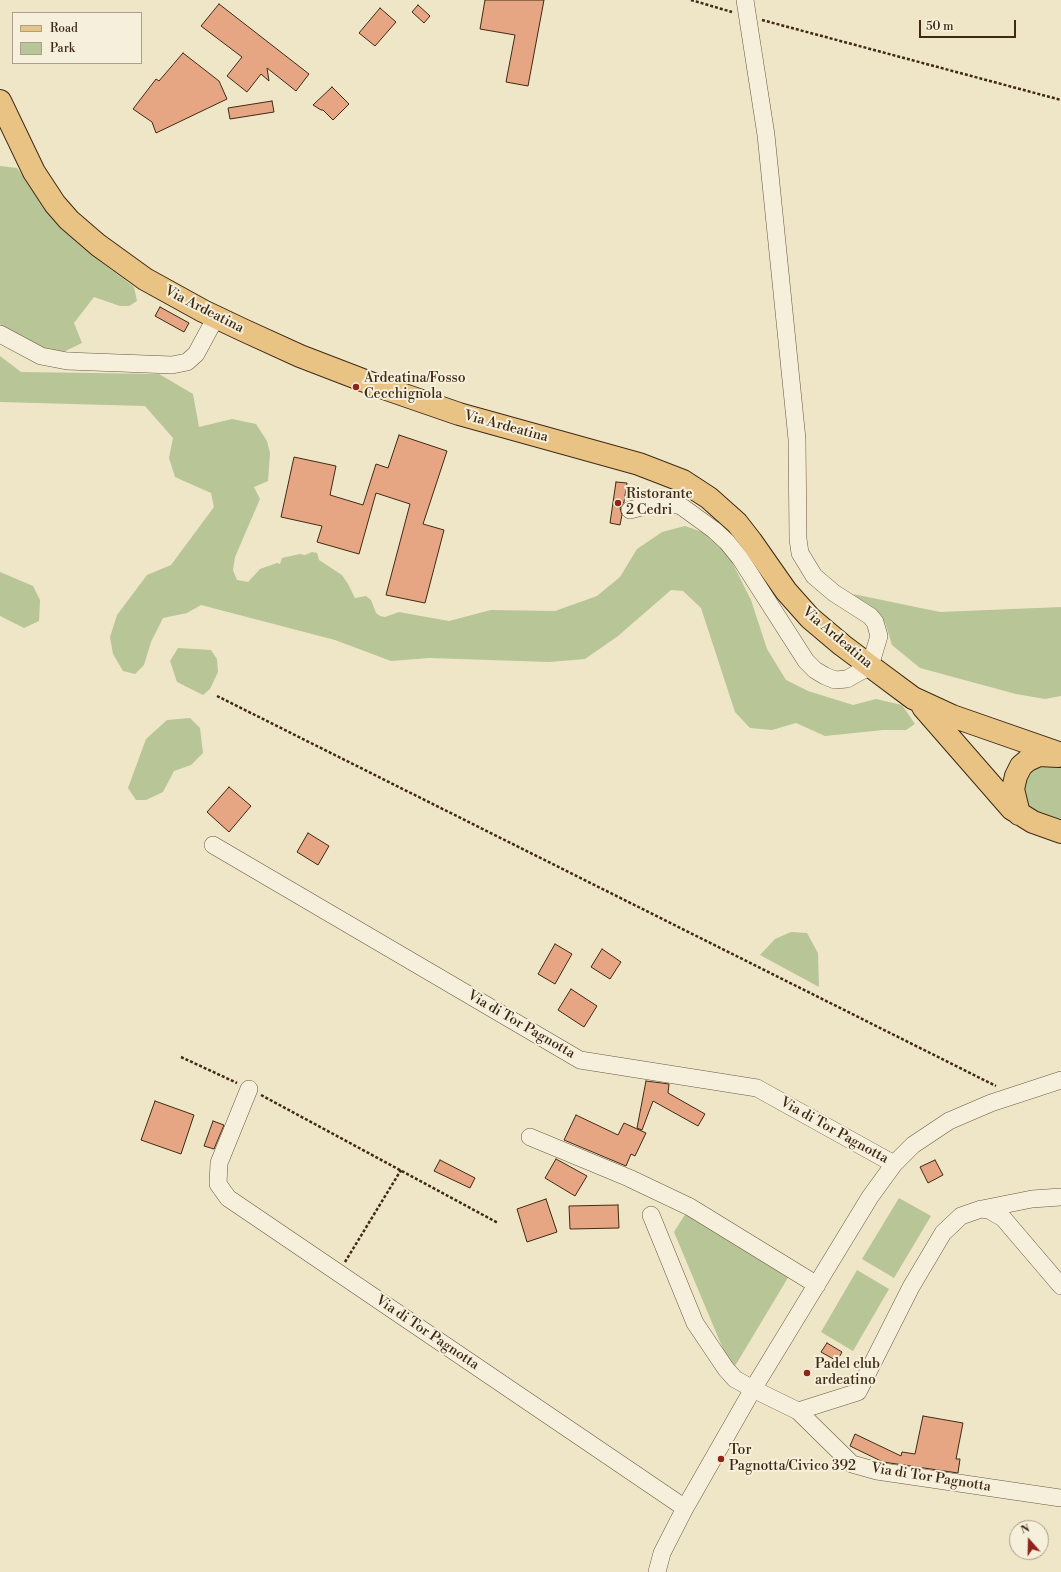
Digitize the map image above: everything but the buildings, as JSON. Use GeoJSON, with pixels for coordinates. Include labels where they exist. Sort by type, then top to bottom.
{"type":"FeatureCollection","features":[{"type":"Feature","properties":{"kind":"main road","name":"Via Ardeatina"},"geometry":{"type":"LineString","coordinates":[[0,101],[38,181],[55,204],[69,220],[104,250],[132,270],[166,291],[216,317],[300,356],[404,396],[464,415],[632,462],[668,474],[683,481],[710,498],[745,532],[786,591],[810,618],[842,646],[913,698],[956,743],[1004,800],[1019,814],[1040,826],[1061,832]]}},
{"type":"Feature","properties":{"kind":"main road","name":"Via Ardeatina"},"geometry":{"type":"LineString","coordinates":[[913,698],[964,722],[1061,755]]}},
{"type":"Feature","properties":{"kind":"main road"},"geometry":{"type":"LineString","coordinates":[[1019,814],[1013,789],[1016,776],[1021,766],[1028,760],[1044,754],[1061,755]]}},
{"type":"Feature","properties":{"kind":"street"},"geometry":{"type":"LineString","coordinates":[[630,510],[653,504],[668,503],[681,506],[696,515],[719,534],[740,558],[806,661],[815,670],[825,676],[841,679],[853,676],[870,666],[879,636],[876,622],[870,616],[834,593],[814,576],[800,553],[798,539],[797,439],[766,135],[746,8]]}},
{"type":"Feature","properties":{"kind":"street"},"geometry":{"type":"LineString","coordinates":[[0,334],[41,356],[67,361],[172,365],[187,362],[196,354],[203,344],[216,317]]}},
{"type":"Feature","properties":{"kind":"street","name":"Via di Tor Pagnotta"},"geometry":{"type":"LineString","coordinates":[[213,845],[580,1060],[757,1088],[894,1164]]}},
{"type":"Feature","properties":{"kind":"street","name":"Via di Tor Pagnotta"},"geometry":{"type":"LineString","coordinates":[[657,1572],[662,1553],[685,1508],[753,1389],[870,1197],[894,1164],[913,1145],[936,1129],[977,1108],[1061,1080]]}},
{"type":"Feature","properties":{"kind":"street","name":"Via di Tor Pagnotta"},"geometry":{"type":"LineString","coordinates":[[249,1089],[219,1163],[218,1184],[228,1198],[685,1508]]}},
{"type":"Feature","properties":{"kind":"street"},"geometry":{"type":"LineString","coordinates":[[530,1137],[629,1178],[690,1207],[817,1285]]}},
{"type":"Feature","properties":{"kind":"street"},"geometry":{"type":"LineString","coordinates":[[798,1411],[858,1392],[911,1287],[943,1233],[961,1216],[1032,1199],[1061,1197]]}},
{"type":"Feature","properties":{"kind":"street"},"geometry":{"type":"LineString","coordinates":[[981,1210],[989,1210],[1003,1218],[1061,1286]]}},
{"type":"Feature","properties":{"kind":"street"},"geometry":{"type":"LineString","coordinates":[[651,1216],[695,1323],[726,1369],[735,1379],[753,1389]]}},
{"type":"Feature","properties":{"kind":"street","name":"Via di Tor Pagnotta"},"geometry":{"type":"LineString","coordinates":[[753,1389],[798,1411],[852,1464],[877,1471],[1061,1498]]}},
{"type":"Feature","properties":{"kind":"path"},"geometry":{"type":"LineString","coordinates":[[690,0],[746,8],[1061,100]]}},
{"type":"Feature","properties":{"kind":"path"},"geometry":{"type":"LineString","coordinates":[[217,696],[1014,1095]]}},
{"type":"Feature","properties":{"kind":"path"},"geometry":{"type":"LineString","coordinates":[[181,1057],[249,1089],[498,1223]]}},
{"type":"Feature","properties":{"kind":"path"},"geometry":{"type":"LineString","coordinates":[[338,1273],[401,1170]]}},
{"type":"Feature","properties":{"kind":"green space"},"geometry":{"type":"Polygon","coordinates":[[[0,166],[17,168],[57,222],[101,262],[134,287],[137,301],[129,306],[120,306],[94,297],[74,323],[82,343],[57,355],[24,350],[0,324],[0,166]]]}},
{"type":"Feature","properties":{"kind":"green space"},"geometry":{"type":"Polygon","coordinates":[[[0,356],[21,372],[159,374],[193,394],[199,427],[232,419],[256,424],[267,441],[270,453],[268,481],[254,487],[260,499],[235,557],[233,570],[237,580],[248,582],[260,569],[277,563],[280,564],[282,558],[300,554],[305,555],[312,552],[317,553],[319,560],[342,575],[355,598],[366,596],[371,600],[376,613],[380,616],[385,617],[399,612],[449,621],[491,610],[555,611],[597,596],[620,577],[637,549],[662,532],[685,526],[705,533],[727,552],[751,600],[767,649],[786,680],[808,691],[853,705],[876,699],[902,705],[915,724],[906,730],[883,730],[825,736],[796,723],[772,730],[750,728],[735,712],[701,608],[683,591],[671,590],[618,636],[585,659],[549,662],[429,658],[391,661],[335,640],[201,605],[187,613],[163,618],[151,642],[144,665],[135,674],[123,671],[113,654],[110,637],[117,615],[147,575],[171,565],[214,507],[211,493],[175,477],[169,458],[173,438],[145,406],[0,402],[0,356]]]}},
{"type":"Feature","properties":{"kind":"green space"},"geometry":{"type":"Polygon","coordinates":[[[0,572],[33,586],[40,600],[39,621],[24,628],[0,616],[0,572]]]}},
{"type":"Feature","properties":{"kind":"green space"},"geometry":{"type":"Polygon","coordinates":[[[853,594],[940,612],[1061,607],[1061,696],[1045,699],[1016,694],[920,668],[892,645],[885,622],[853,594]]]}},
{"type":"Feature","properties":{"kind":"green space"},"geometry":{"type":"Polygon","coordinates":[[[178,648],[211,650],[217,659],[218,672],[210,689],[203,695],[177,682],[170,661],[178,648]]]}},
{"type":"Feature","properties":{"kind":"green space"},"geometry":{"type":"Polygon","coordinates":[[[190,718],[200,728],[203,753],[191,765],[174,771],[163,792],[146,800],[136,800],[128,788],[146,739],[167,720],[190,718]]]}},
{"type":"Feature","properties":{"kind":"green space"},"geometry":{"type":"Polygon","coordinates":[[[1049,761],[1061,764],[1061,824],[1033,810],[1022,800],[1023,771],[1049,761]]]}},
{"type":"Feature","properties":{"kind":"green space"},"geometry":{"type":"Polygon","coordinates":[[[791,932],[807,933],[818,953],[819,987],[760,955],[775,939],[791,932]]]}},
{"type":"Feature","properties":{"kind":"green space"},"geometry":{"type":"Polygon","coordinates":[[[899,1198],[931,1216],[894,1278],[862,1259],[899,1198]]]}},
{"type":"Feature","properties":{"kind":"green space"},"geometry":{"type":"Polygon","coordinates":[[[686,1213],[789,1276],[735,1366],[726,1356],[674,1232],[686,1213]]]}},
{"type":"Feature","properties":{"kind":"green space"},"geometry":{"type":"Polygon","coordinates":[[[857,1270],[889,1289],[853,1351],[821,1332],[857,1270]]]}},
{"type":"Feature","properties":{"kind":"place","name":"Ardeatina/Fosso Cecchignola"},"geometry":{"type":"Point","coordinates":[356,387]}},
{"type":"Feature","properties":{"kind":"place","name":"Ristorante 2 Cedri"},"geometry":{"type":"Point","coordinates":[618,503]}},
{"type":"Feature","properties":{"kind":"place","name":"Padel club ardeatino"},"geometry":{"type":"Point","coordinates":[807,1373]}},
{"type":"Feature","properties":{"kind":"place","name":"Tor Pagnotta/Civico 392"},"geometry":{"type":"Point","coordinates":[721,1459]}}]}
